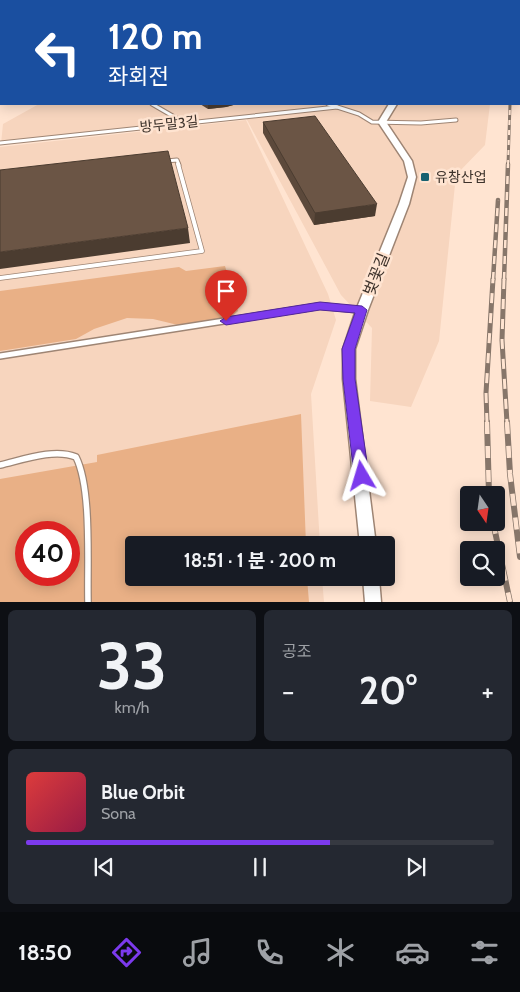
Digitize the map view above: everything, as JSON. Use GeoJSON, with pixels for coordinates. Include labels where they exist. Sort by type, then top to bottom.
{"type":"FeatureCollection","features":[{"type":"Feature","properties":{"kind":"street"},"geometry":{"type":"LineString","coordinates":[[382,122],[391,105]]}},
{"type":"Feature","properties":{"kind":"street","name":"벚꽃길"},"geometry":{"type":"LineString","coordinates":[[367,536],[349,379],[349,349],[362,310],[404,204],[412,177],[408,161],[382,122]]}},
{"type":"Feature","properties":{"kind":"street"},"geometry":{"type":"LineString","coordinates":[[372,586],[373,602]]}},
{"type":"Feature","properties":{"kind":"lane"},"geometry":{"type":"LineString","coordinates":[[154,105],[184,122]]}},
{"type":"Feature","properties":{"kind":"lane"},"geometry":{"type":"LineString","coordinates":[[331,105],[359,114],[372,122],[421,123],[456,120]]}},
{"type":"Feature","properties":{"kind":"lane","name":"방두말3길"},"geometry":{"type":"LineString","coordinates":[[0,142],[337,107]]}},
{"type":"Feature","properties":{"kind":"lane"},"geometry":{"type":"LineString","coordinates":[[0,278],[202,251],[177,160],[157,162]]}},
{"type":"Feature","properties":{"kind":"lane"},"geometry":{"type":"LineString","coordinates":[[0,356],[320,306],[362,310]]}},
{"type":"Feature","properties":{"kind":"lane"},"geometry":{"type":"LineString","coordinates":[[0,465],[65,453],[76,457],[81,466],[85,486],[88,602]]}},
{"type":"Feature","properties":{"kind":"shaded area"},"geometry":{"type":"Polygon","coordinates":[[[37,105],[490,105],[485,145],[456,175],[439,341],[411,407],[370,401],[372,328],[341,295],[246,118],[1,144],[3,124],[37,105]]]}},
{"type":"Feature","properties":{"kind":"shaded area"},"geometry":{"type":"Polygon","coordinates":[[[246,120],[328,294],[336,320],[311,394],[319,536],[125,536],[125,586],[323,586],[324,602],[0,602],[0,147],[246,120]]]}},
{"type":"Feature","properties":{"kind":"shaded area"},"geometry":{"type":"Polygon","coordinates":[[[225,266],[238,311],[230,318],[178,325],[153,319],[127,318],[94,329],[76,339],[0,351],[0,291],[179,267],[186,271],[225,266]]]}},
{"type":"Feature","properties":{"kind":"shaded area"},"geometry":{"type":"Polygon","coordinates":[[[301,414],[306,536],[125,536],[125,586],[308,586],[309,602],[0,602],[0,479],[97,462],[97,455],[301,414]]]}},
{"type":"Feature","properties":{"kind":"building"},"geometry":{"type":"Polygon","coordinates":[[[315,116],[377,204],[315,213],[263,122],[315,116]]]}},
{"type":"Feature","properties":{"kind":"building"},"geometry":{"type":"Polygon","coordinates":[[[168,151],[188,228],[0,252],[0,170],[168,151]]]}},
{"type":"Feature","properties":{"kind":"railway"},"geometry":{"type":"LineString","coordinates":[[508,165],[510,105]]}},
{"type":"Feature","properties":{"kind":"railway"},"geometry":{"type":"LineString","coordinates":[[504,280],[508,164]]}},
{"type":"Feature","properties":{"kind":"railway"},"geometry":{"type":"LineString","coordinates":[[493,280],[498,200]]}},
{"type":"Feature","properties":{"kind":"railway"},"geometry":{"type":"LineString","coordinates":[[487,423],[486,393],[493,279]]}},
{"type":"Feature","properties":{"kind":"railway"},"geometry":{"type":"LineString","coordinates":[[504,279],[502,340],[507,423]]}},
{"type":"Feature","properties":{"kind":"railway"},"geometry":{"type":"LineString","coordinates":[[487,422],[489,486]]}},
{"type":"Feature","properties":{"kind":"railway"},"geometry":{"type":"LineString","coordinates":[[507,422],[510,474],[520,557]]}},
{"type":"Feature","properties":{"kind":"railway"},"geometry":{"type":"LineString","coordinates":[[495,531],[510,602]]}},
{"type":"Feature","properties":{"kind":"place","name":"유창산업"},"geometry":{"type":"Point","coordinates":[425,177]}},
{"type":"Feature","properties":{"kind":"route"},"geometry":{"type":"LineString","coordinates":[[226,321],[320,306],[362,310],[349,349],[349,379],[362,476]]}}]}
